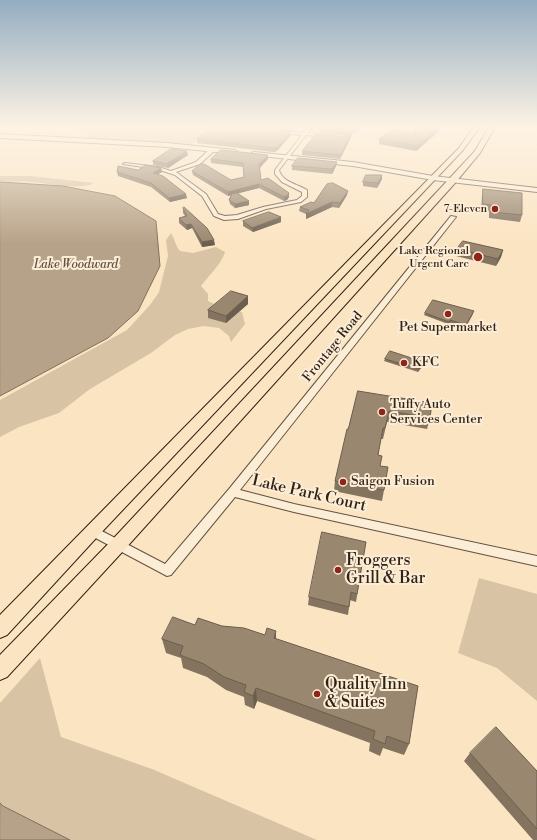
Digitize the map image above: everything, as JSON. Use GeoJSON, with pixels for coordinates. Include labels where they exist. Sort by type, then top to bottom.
{"type":"FeatureCollection","features":[{"type":"Feature","properties":{"kind":"main road"},"geometry":{"type":"LineString","coordinates":[[0,629],[92,531],[444,166]]}},
{"type":"Feature","properties":{"kind":"main road"},"geometry":{"type":"LineString","coordinates":[[0,670],[118,545],[465,166]]}},
{"type":"Feature","properties":{"kind":"main road"},"geometry":{"type":"LineString","coordinates":[[330,313],[330,300],[348,266]]}},
{"type":"Feature","properties":{"kind":"street"},"geometry":{"type":"LineString","coordinates":[[143,166],[172,172],[183,178],[204,195],[216,215],[224,218],[233,218],[265,208],[299,200],[305,196],[306,192],[303,189],[281,179],[277,170],[280,166]]}},
{"type":"Feature","properties":{"kind":"street"},"geometry":{"type":"LineString","coordinates":[[172,172],[187,166]]}},
{"type":"Feature","properties":{"kind":"street"},"geometry":{"type":"LineString","coordinates":[[366,166],[452,181],[537,190]]}},
{"type":"Feature","properties":{"kind":"street","name":"Frontage Road"},"geometry":{"type":"LineString","coordinates":[[233,492],[453,217]]}},
{"type":"Feature","properties":{"kind":"street","name":"Lake Park Court"},"geometry":{"type":"LineString","coordinates":[[92,531],[167,571],[233,492],[299,509],[537,561]]}},
{"type":"Feature","properties":{"kind":"shaded area"},"geometry":{"type":"Polygon","coordinates":[[[0,176],[30,176],[94,183],[81,186],[64,186],[32,182],[0,181],[0,176]]]}},
{"type":"Feature","properties":{"kind":"shaded area"},"geometry":{"type":"Polygon","coordinates":[[[171,233],[180,251],[193,253],[216,247],[225,252],[218,266],[201,286],[208,294],[208,301],[223,308],[242,312],[245,324],[231,342],[229,336],[219,328],[204,326],[188,329],[175,335],[151,353],[90,389],[59,413],[19,427],[0,437],[0,400],[127,330],[150,305],[159,292],[168,256],[166,240],[171,233]]]}},
{"type":"Feature","properties":{"kind":"shaded area"},"geometry":{"type":"Polygon","coordinates":[[[479,578],[537,594],[537,701],[497,668],[458,653],[479,578]]]}},
{"type":"Feature","properties":{"kind":"shaded area"},"geometry":{"type":"Polygon","coordinates":[[[40,658],[61,737],[152,769],[317,840],[70,840],[2,806],[0,803],[0,703],[40,658]]]}},
{"type":"Feature","properties":{"kind":"water","name":"Lake Woodward"},"geometry":{"type":"Polygon","coordinates":[[[0,182],[63,186],[115,196],[156,221],[160,266],[138,311],[108,338],[0,396],[0,182]]]}},
{"type":"Feature","properties":{"kind":"water"},"geometry":{"type":"Polygon","coordinates":[[[0,803],[3,806],[70,840],[0,840],[0,803]]]}},
{"type":"Feature","properties":{"kind":"building"},"geometry":{"type":"Polygon","coordinates":[[[118,166],[138,170],[144,166],[161,168],[153,173],[163,176],[186,194],[169,198],[151,183],[117,172],[118,166]]]}},
{"type":"Feature","properties":{"kind":"building"},"geometry":{"type":"Polygon","coordinates":[[[197,166],[208,166],[231,180],[244,177],[243,166],[259,166],[261,180],[268,178],[289,193],[284,197],[259,184],[228,192],[192,171],[197,166]]]}},
{"type":"Feature","properties":{"kind":"building"},"geometry":{"type":"Polygon","coordinates":[[[295,166],[334,166],[332,169],[295,166]]]}},
{"type":"Feature","properties":{"kind":"building"},"geometry":{"type":"Polygon","coordinates":[[[366,175],[382,175],[378,183],[363,182],[366,175]]]}},
{"type":"Feature","properties":{"kind":"building"},"geometry":{"type":"Polygon","coordinates":[[[333,183],[348,191],[340,203],[332,202],[306,214],[309,210],[300,207],[311,202],[314,203],[327,184],[333,183]]]}},
{"type":"Feature","properties":{"kind":"building"},"geometry":{"type":"Polygon","coordinates":[[[483,189],[522,193],[522,215],[491,212],[491,205],[483,204],[483,189]]]}},
{"type":"Feature","properties":{"kind":"building"},"geometry":{"type":"Polygon","coordinates":[[[237,193],[249,201],[235,204],[229,200],[232,194],[237,193]]]}},
{"type":"Feature","properties":{"kind":"building"},"geometry":{"type":"Polygon","coordinates":[[[184,207],[207,228],[214,240],[202,242],[191,224],[186,225],[179,218],[187,216],[183,208],[184,207]]]}},
{"type":"Feature","properties":{"kind":"building"},"geometry":{"type":"Polygon","coordinates":[[[269,212],[281,217],[252,228],[243,221],[269,212]]]}},
{"type":"Feature","properties":{"kind":"building"},"geometry":{"type":"Polygon","coordinates":[[[463,241],[503,250],[498,259],[457,249],[463,241]]]}},
{"type":"Feature","properties":{"kind":"building"},"geometry":{"type":"Polygon","coordinates":[[[231,291],[248,296],[226,316],[208,310],[231,291]]]}},
{"type":"Feature","properties":{"kind":"building","name":"Pet Supermarket"},"geometry":{"type":"Polygon","coordinates":[[[433,300],[474,311],[466,325],[450,320],[449,322],[425,313],[433,300]]]}},
{"type":"Feature","properties":{"kind":"building","name":"KFC"},"geometry":{"type":"Polygon","coordinates":[[[390,351],[424,362],[419,369],[385,359],[390,351]]]}},
{"type":"Feature","properties":{"kind":"building"},"geometry":{"type":"Polygon","coordinates":[[[358,391],[432,403],[430,418],[389,411],[385,428],[383,428],[378,455],[382,456],[380,466],[388,467],[384,490],[335,481],[347,429],[358,391]]]}},
{"type":"Feature","properties":{"kind":"building","name":"Froggers Grill & Bar"},"geometry":{"type":"Polygon","coordinates":[[[322,532],[366,542],[357,594],[351,592],[349,607],[309,597],[322,532]]]}},
{"type":"Feature","properties":{"kind":"building","name":"Quality Inn & Suites"},"geometry":{"type":"Polygon","coordinates":[[[173,617],[195,625],[198,618],[222,626],[244,628],[265,635],[267,628],[276,631],[274,638],[418,686],[409,744],[387,736],[385,744],[373,739],[375,731],[256,688],[253,696],[244,692],[246,685],[224,677],[204,664],[180,655],[183,646],[162,639],[173,617]]]}},
{"type":"Feature","properties":{"kind":"building"},"geometry":{"type":"Polygon","coordinates":[[[496,727],[537,771],[537,829],[470,753],[496,727]]]}},
{"type":"Feature","properties":{"kind":"place","name":"7-Eleven"},"geometry":{"type":"Point","coordinates":[495,209]}},
{"type":"Feature","properties":{"kind":"place","name":"Lake Regional Urgent Care"},"geometry":{"type":"Point","coordinates":[478,257]}},
{"type":"Feature","properties":{"kind":"place","name":"Pet Supermarket"},"geometry":{"type":"Point","coordinates":[448,314]}},
{"type":"Feature","properties":{"kind":"place","name":"KFC"},"geometry":{"type":"Point","coordinates":[404,363]}},
{"type":"Feature","properties":{"kind":"place","name":"Tuffy Auto Services Center"},"geometry":{"type":"Point","coordinates":[382,412]}},
{"type":"Feature","properties":{"kind":"place","name":"Saigon Fusion"},"geometry":{"type":"Point","coordinates":[343,482]}},
{"type":"Feature","properties":{"kind":"place","name":"Froggers Grill & Bar"},"geometry":{"type":"Point","coordinates":[338,570]}},
{"type":"Feature","properties":{"kind":"place","name":"Quality Inn & Suites"},"geometry":{"type":"Point","coordinates":[317,694]}}]}
